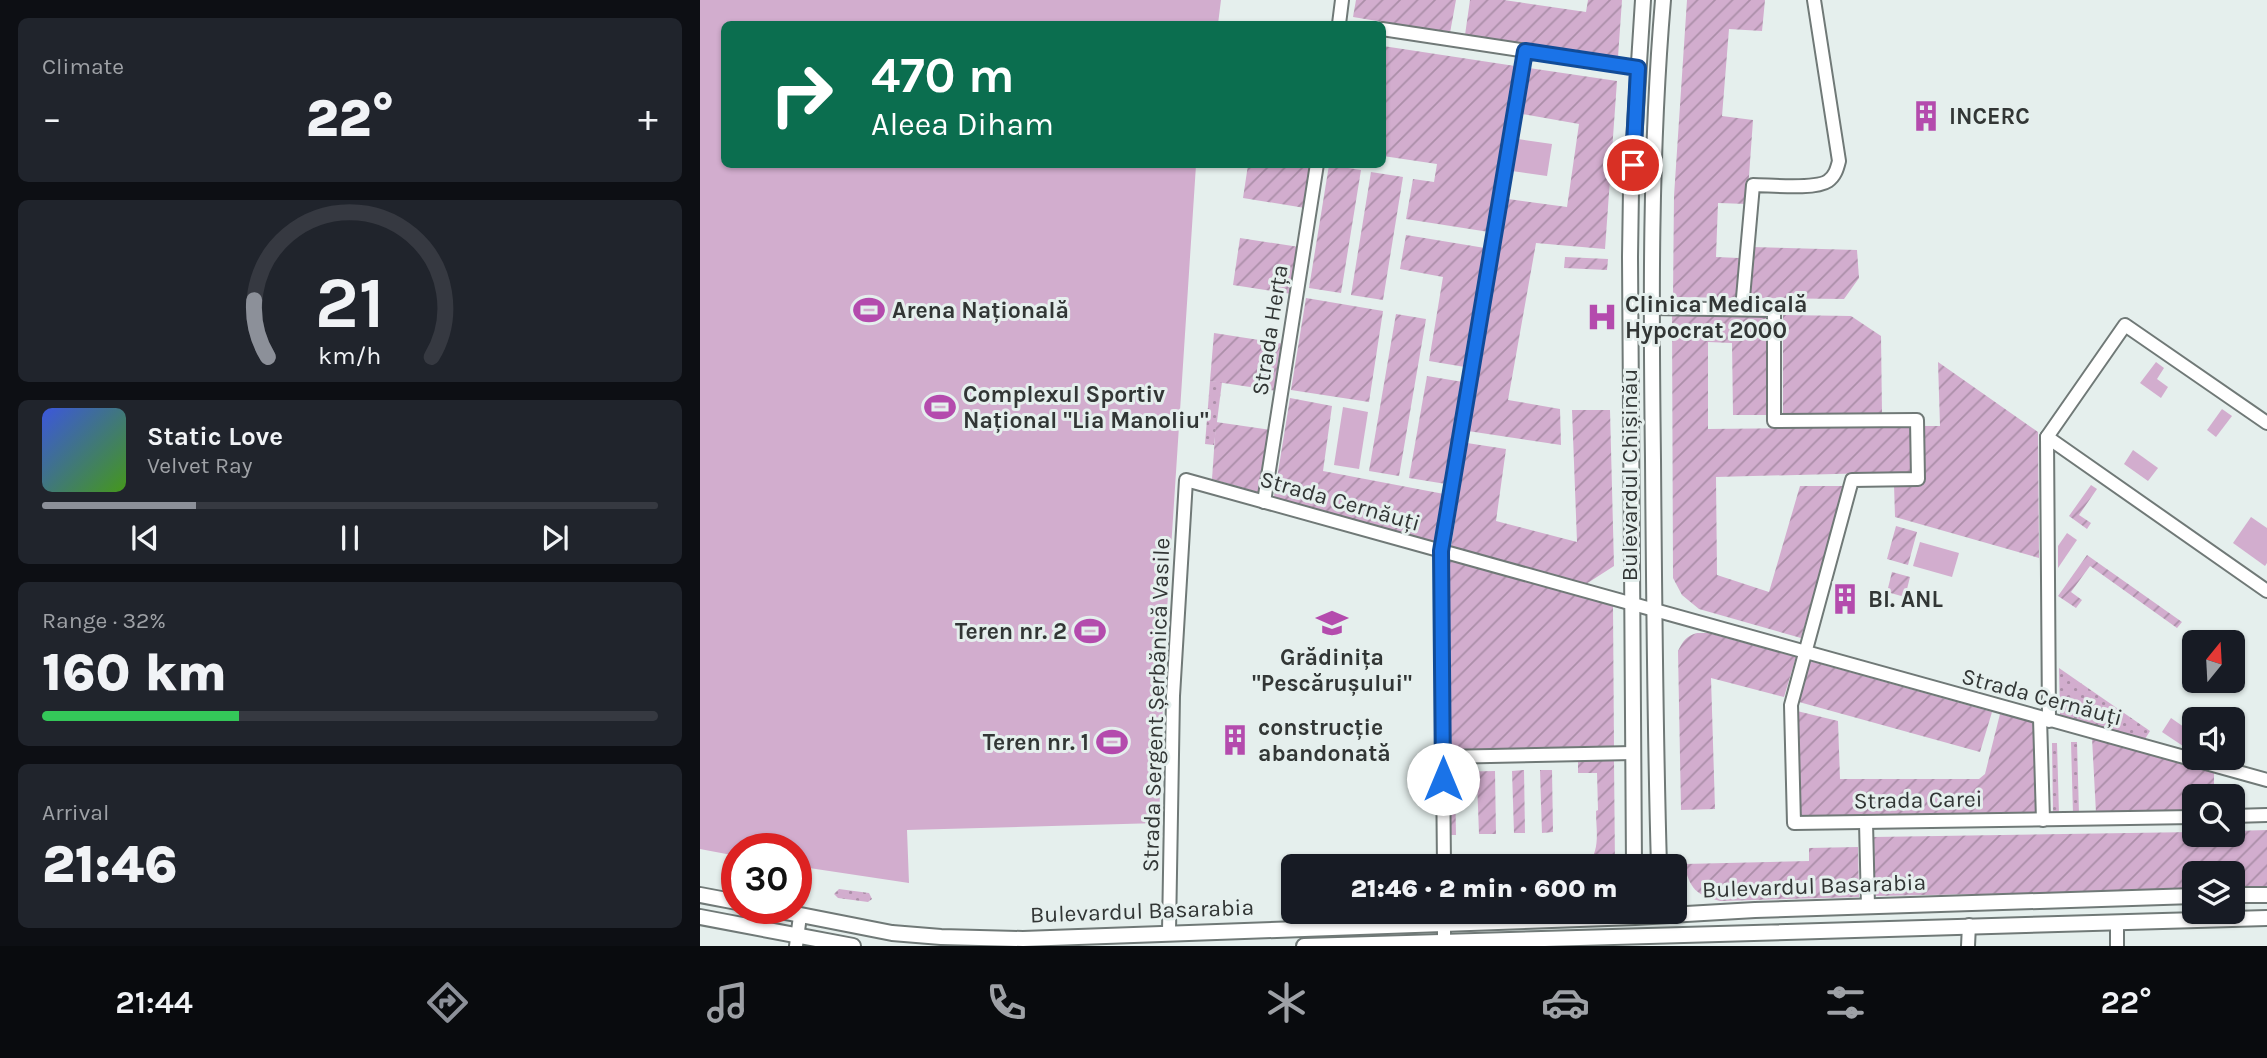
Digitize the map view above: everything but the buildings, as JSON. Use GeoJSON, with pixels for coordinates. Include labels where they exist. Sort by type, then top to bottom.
{"type":"FeatureCollection","features":[{"type":"Feature","properties":{"kind":"main road","name":"Bulevardul Chișinău"},"geometry":{"type":"LineString","coordinates":[[1634,854],[1630,240],[1643,0]]}},
{"type":"Feature","properties":{"kind":"main road","name":"Bulevardul Chișinău"},"geometry":{"type":"LineString","coordinates":[[1659,854],[1653,610],[1651,308],[1652,170],[1663,0]]}},
{"type":"Feature","properties":{"kind":"main road"},"geometry":{"type":"LineString","coordinates":[[700,895],[721,899]]}},
{"type":"Feature","properties":{"kind":"main road"},"geometry":{"type":"LineString","coordinates":[[2245,895],[2267,895]]}},
{"type":"Feature","properties":{"kind":"main road","name":"Bulevardul Basarabia"},"geometry":{"type":"LineString","coordinates":[[1687,913],[2182,897]]}},
{"type":"Feature","properties":{"kind":"main road"},"geometry":{"type":"LineString","coordinates":[[700,917],[797,941],[853,946]]}},
{"type":"Feature","properties":{"kind":"main road","name":"Bulevardul Basarabia"},"geometry":{"type":"LineString","coordinates":[[812,918],[892,933],[1024,939],[1413,924]]}},
{"type":"Feature","properties":{"kind":"main road","name":"Bulevardul Basarabia"},"geometry":{"type":"LineString","coordinates":[[1304,946],[1444,941],[1635,942],[1969,925],[2267,918]]}},
{"type":"Feature","properties":{"kind":"main road"},"geometry":{"type":"LineString","coordinates":[[1635,924],[1635,942]]}},
{"type":"Feature","properties":{"kind":"street"},"geometry":{"type":"LineString","coordinates":[[1342,0],[1342,21]]}},
{"type":"Feature","properties":{"kind":"street"},"geometry":{"type":"LineString","coordinates":[[1742,309],[1754,185],[1824,183],[1837,169],[1838,150],[1814,0]]}},
{"type":"Feature","properties":{"kind":"street"},"geometry":{"type":"LineString","coordinates":[[1386,30],[1638,68]]}},
{"type":"Feature","properties":{"kind":"street"},"geometry":{"type":"LineString","coordinates":[[1444,854],[1441,551],[1525,51]]}},
{"type":"Feature","properties":{"kind":"street","name":"Strada Herța"},"geometry":{"type":"LineString","coordinates":[[1264,502],[1316,168]]}},
{"type":"Feature","properties":{"kind":"street"},"geometry":{"type":"LineString","coordinates":[[1651,308],[1774,310],[1774,421],[1917,420],[1918,479],[1852,480],[1805,653]]}},
{"type":"Feature","properties":{"kind":"street"},"geometry":{"type":"LineString","coordinates":[[2043,820],[2047,437],[2125,325],[2267,423]]}},
{"type":"Feature","properties":{"kind":"street"},"geometry":{"type":"LineString","coordinates":[[2047,437],[2267,591]]}},
{"type":"Feature","properties":{"kind":"street","name":"Strada Cernăuți"},"geometry":{"type":"LineString","coordinates":[[1186,480],[2267,780]]}},
{"type":"Feature","properties":{"kind":"street","name":"Strada Sergent Șerbănică Vasile"},"geometry":{"type":"LineString","coordinates":[[1169,932],[1173,696],[1186,480]]}},
{"type":"Feature","properties":{"kind":"street","name":"Strada Carei"},"geometry":{"type":"LineString","coordinates":[[1805,653],[1791,705],[1794,823],[2182,817]]}},
{"type":"Feature","properties":{"kind":"street"},"geometry":{"type":"LineString","coordinates":[[1443,757],[1633,753]]}},
{"type":"Feature","properties":{"kind":"street"},"geometry":{"type":"LineString","coordinates":[[2245,816],[2267,815]]}},
{"type":"Feature","properties":{"kind":"street"},"geometry":{"type":"LineString","coordinates":[[1866,822],[1868,907]]}},
{"type":"Feature","properties":{"kind":"street"},"geometry":{"type":"LineString","coordinates":[[2117,922],[2117,946]]}},
{"type":"Feature","properties":{"kind":"street"},"geometry":{"type":"LineString","coordinates":[[1413,924],[1414,944]]}},
{"type":"Feature","properties":{"kind":"street"},"geometry":{"type":"LineString","coordinates":[[1444,924],[1444,941]]}},
{"type":"Feature","properties":{"kind":"street"},"geometry":{"type":"LineString","coordinates":[[1968,946],[1969,925]]}},
{"type":"Feature","properties":{"kind":"shaded area","name":"Complexul Sportiv Național \"Lia Manoliu\""},"geometry":{"type":"Polygon","coordinates":[[[700,0],[1221,0],[1218,21],[721,21],[721,168],[1196,168],[1165,641],[1159,823],[907,830],[909,883],[812,868],[812,833],[721,833],[721,853],[700,849],[700,0]]]}},
{"type":"Feature","properties":{"kind":"shaded area"},"geometry":{"type":"Polygon","coordinates":[[[1356,0],[1456,0],[1450,33],[1353,17],[1356,0]]]}},
{"type":"Feature","properties":{"kind":"shaded area"},"geometry":{"type":"Polygon","coordinates":[[[1470,0],[1504,0],[1586,12],[1588,0],[1622,0],[1618,57],[1465,35],[1470,0]]]}},
{"type":"Feature","properties":{"kind":"shaded area"},"geometry":{"type":"Polygon","coordinates":[[[1687,0],[1765,0],[1762,31],[1729,29],[1722,116],[1753,120],[1747,204],[1718,203],[1716,257],[1739,258],[1738,298],[1673,297],[1674,196],[1687,0]]]}},
{"type":"Feature","properties":{"kind":"shaded area"},"geometry":{"type":"Polygon","coordinates":[[[1386,46],[1515,66],[1489,232],[1406,219],[1413,179],[1434,182],[1437,164],[1386,156],[1386,46]]]}},
{"type":"Feature","properties":{"kind":"shaded area"},"geometry":{"type":"Polygon","coordinates":[[[1529,68],[1617,81],[1605,249],[1536,243],[1508,400],[1560,409],[1561,445],[1468,431],[1508,199],[1567,207],[1579,124],[1522,114],[1529,68]]]}},
{"type":"Feature","properties":{"kind":"shaded area"},"geometry":{"type":"Polygon","coordinates":[[[1518,139],[1552,144],[1547,176],[1512,171],[1518,139]]]}},
{"type":"Feature","properties":{"kind":"shaded area"},"geometry":{"type":"Polygon","coordinates":[[[1248,168],[1312,168],[1305,208],[1243,198],[1248,168]]]}},
{"type":"Feature","properties":{"kind":"shaded area"},"geometry":{"type":"Polygon","coordinates":[[[1329,168],[1361,170],[1341,293],[1309,288],[1329,168]]]}},
{"type":"Feature","properties":{"kind":"shaded area"},"geometry":{"type":"Polygon","coordinates":[[[1371,172],[1403,177],[1383,300],[1351,295],[1371,172]]]}},
{"type":"Feature","properties":{"kind":"shaded area"},"geometry":{"type":"Polygon","coordinates":[[[1406,235],[1485,248],[1465,367],[1429,361],[1443,277],[1400,269],[1406,235]]]}},
{"type":"Feature","properties":{"kind":"shaded area"},"geometry":{"type":"Polygon","coordinates":[[[1240,238],[1299,247],[1292,294],[1233,285],[1240,238]]]}},
{"type":"Feature","properties":{"kind":"shaded area"},"geometry":{"type":"Polygon","coordinates":[[[1751,247],[1857,250],[1859,278],[1844,299],[1746,298],[1751,247]]]}},
{"type":"Feature","properties":{"kind":"shaded area"},"geometry":{"type":"Polygon","coordinates":[[[1565,257],[1608,259],[1607,270],[1564,268],[1565,257]]]}},
{"type":"Feature","properties":{"kind":"shaded area"},"geometry":{"type":"Polygon","coordinates":[[[1306,298],[1383,311],[1369,402],[1291,390],[1306,298]]]}},
{"type":"Feature","properties":{"kind":"shaded area"},"geometry":{"type":"Polygon","coordinates":[[[1396,314],[1426,319],[1399,476],[1369,471],[1396,314]]]}},
{"type":"Feature","properties":{"kind":"shaded area"},"geometry":{"type":"Polygon","coordinates":[[[1672,314],[1766,315],[1767,415],[1733,415],[1732,343],[1708,342],[1708,429],[1910,427],[1911,472],[1716,477],[1717,575],[1769,592],[1800,486],[1844,486],[1801,638],[1699,609],[1682,595],[1673,578],[1672,314]]]}},
{"type":"Feature","properties":{"kind":"shaded area"},"geometry":{"type":"Polygon","coordinates":[[[1783,315],[1851,316],[1881,336],[1882,414],[1783,414],[1783,315]]]}},
{"type":"Feature","properties":{"kind":"shaded area"},"geometry":{"type":"Polygon","coordinates":[[[1214,333],[1284,344],[1277,391],[1210,381],[1214,333]]]}},
{"type":"Feature","properties":{"kind":"shaded area"},"geometry":{"type":"Polygon","coordinates":[[[1938,362],[2038,432],[2039,558],[1895,517],[1894,484],[1924,483],[1923,426],[1940,426],[1938,362]]]}},
{"type":"Feature","properties":{"kind":"shaded area"},"geometry":{"type":"Polygon","coordinates":[[[2156,362],[2164,368],[2157,379],[2168,387],[2161,398],[2140,383],[2156,362]]]}},
{"type":"Feature","properties":{"kind":"shaded area"},"geometry":{"type":"Polygon","coordinates":[[[1427,376],[1463,382],[1446,484],[1409,478],[1427,376]]]}},
{"type":"Feature","properties":{"kind":"shaded area"},"geometry":{"type":"Polygon","coordinates":[[[1210,381],[1222,382],[1214,445],[1205,444],[1210,381]]]}},
{"type":"Feature","properties":{"kind":"shaded area"},"geometry":{"type":"Polygon","coordinates":[[[1290,398],[1332,406],[1323,471],[1444,494],[1437,542],[1274,497],[1290,398]]]}},
{"type":"Feature","properties":{"kind":"shaded area"},"geometry":{"type":"Polygon","coordinates":[[[1343,407],[1368,412],[1359,469],[1334,465],[1343,407]]]}},
{"type":"Feature","properties":{"kind":"shaded area"},"geometry":{"type":"Polygon","coordinates":[[[2222,409],[2232,416],[2216,437],[2207,430],[2222,409]]]}},
{"type":"Feature","properties":{"kind":"shaded area"},"geometry":{"type":"Polygon","coordinates":[[[1572,410],[1610,410],[1614,566],[1586,584],[1451,547],[1467,443],[1506,449],[1496,521],[1577,542],[1572,410]]]}},
{"type":"Feature","properties":{"kind":"shaded area"},"geometry":{"type":"Polygon","coordinates":[[[1216,422],[1271,430],[1261,493],[1212,479],[1216,422]]]}},
{"type":"Feature","properties":{"kind":"shaded area"},"geometry":{"type":"Polygon","coordinates":[[[2133,450],[2158,468],[2148,481],[2124,464],[2133,450]]]}},
{"type":"Feature","properties":{"kind":"shaded area"},"geometry":{"type":"Polygon","coordinates":[[[2091,485],[2097,489],[2079,515],[2091,523],[2087,529],[2069,516],[2091,485]]]}},
{"type":"Feature","properties":{"kind":"shaded area"},"geometry":{"type":"Polygon","coordinates":[[[2251,517],[2267,528],[2265,566],[2233,543],[2251,517]]]}},
{"type":"Feature","properties":{"kind":"shaded area"},"geometry":{"type":"Polygon","coordinates":[[[1896,526],[1917,532],[1908,565],[1887,559],[1896,526]]]}},
{"type":"Feature","properties":{"kind":"shaded area"},"geometry":{"type":"Polygon","coordinates":[[[2067,533],[2077,540],[2058,568],[2058,546],[2067,533]]]}},
{"type":"Feature","properties":{"kind":"shaded area"},"geometry":{"type":"Polygon","coordinates":[[[1920,542],[1959,553],[1952,577],[1913,566],[1920,542]]]}},
{"type":"Feature","properties":{"kind":"shaded area"},"geometry":{"type":"Polygon","coordinates":[[[2087,555],[2182,622],[2177,628],[2090,566],[2071,592],[2082,600],[2076,608],[2058,596],[2087,555]]]}},
{"type":"Feature","properties":{"kind":"shaded area"},"geometry":{"type":"Polygon","coordinates":[[[1446,559],[1613,606],[1614,749],[1448,752],[1446,559]]]}},
{"type":"Feature","properties":{"kind":"shaded area"},"geometry":{"type":"Polygon","coordinates":[[[1892,572],[1910,577],[1905,597],[1887,592],[1892,572]]]}},
{"type":"Feature","properties":{"kind":"shaded area"},"geometry":{"type":"Polygon","coordinates":[[[1697,633],[1708,633],[1796,657],[1784,697],[1711,678],[1715,809],[1681,810],[1678,651],[1685,639],[1697,633]]]}},
{"type":"Feature","properties":{"kind":"shaded area"},"geometry":{"type":"Polygon","coordinates":[[[1810,661],[1992,712],[1980,752],[1799,702],[1810,661]]]}},
{"type":"Feature","properties":{"kind":"shaded area"},"geometry":{"type":"Polygon","coordinates":[[[2059,668],[2150,731],[2145,739],[2060,715],[2059,668]]]}},
{"type":"Feature","properties":{"kind":"shaded area"},"geometry":{"type":"Polygon","coordinates":[[[1797,711],[1838,721],[1840,779],[1979,779],[1985,774],[2000,714],[2035,723],[2037,814],[1800,817],[1797,711]]]}},
{"type":"Feature","properties":{"kind":"shaded area"},"geometry":{"type":"Polygon","coordinates":[[[2171,718],[2182,726],[2182,745],[2162,732],[2171,718]]]}},
{"type":"Feature","properties":{"kind":"shaded area"},"geometry":{"type":"Polygon","coordinates":[[[2092,738],[2182,762],[2182,770],[2214,771],[2214,784],[2182,784],[2182,812],[2096,813],[2092,738]]]}},
{"type":"Feature","properties":{"kind":"shaded area"},"geometry":{"type":"Polygon","coordinates":[[[2071,742],[2077,742],[2079,814],[2073,814],[2071,742]]]}},
{"type":"Feature","properties":{"kind":"shaded area"},"geometry":{"type":"Polygon","coordinates":[[[2052,743],[2057,743],[2059,814],[2053,814],[2052,743]]]}},
{"type":"Feature","properties":{"kind":"shaded area"},"geometry":{"type":"Polygon","coordinates":[[[1578,761],[1614,761],[1615,854],[1594,854],[1597,840],[1597,773],[1578,773],[1578,761]]]}},
{"type":"Feature","properties":{"kind":"shaded area"},"geometry":{"type":"Polygon","coordinates":[[[1524,770],[1525,833],[1514,833],[1512,771],[1524,770]]]}},
{"type":"Feature","properties":{"kind":"shaded area"},"geometry":{"type":"Polygon","coordinates":[[[1540,770],[1552,770],[1553,832],[1542,833],[1540,770]]]}},
{"type":"Feature","properties":{"kind":"shaded area"},"geometry":{"type":"Polygon","coordinates":[[[1495,771],[1496,834],[1479,834],[1477,781],[1455,782],[1456,835],[1449,835],[1448,772],[1495,771]]]}},
{"type":"Feature","properties":{"kind":"shaded area"},"geometry":{"type":"Polygon","coordinates":[[[2267,830],[2267,889],[2245,890],[2245,861],[2182,861],[2182,890],[1875,896],[1874,837],[2182,832],[2182,847],[2245,847],[2245,831],[2267,830]]]}},
{"type":"Feature","properties":{"kind":"shaded area"},"geometry":{"type":"Polygon","coordinates":[[[1858,847],[1859,897],[1720,901],[1695,890],[1687,873],[1687,864],[1809,861],[1809,848],[1858,847]]]}},
{"type":"Feature","properties":{"kind":"shaded area"},"geometry":{"type":"Polygon","coordinates":[[[839,889],[869,893],[872,899],[868,902],[838,898],[834,894],[839,889]]]}},
{"type":"Feature","properties":{"kind":"place","name":"INCERC"},"geometry":{"type":"Point","coordinates":[1926,116]}},
{"type":"Feature","properties":{"kind":"place","name":"Arena Națională"},"geometry":{"type":"Point","coordinates":[869,310]}},
{"type":"Feature","properties":{"kind":"place","name":"Clinica Medicală Hypocrat 2000"},"geometry":{"type":"Point","coordinates":[1602,317]}},
{"type":"Feature","properties":{"kind":"place","name":"Complexul Sportiv Național \"Lia Manoliu\""},"geometry":{"type":"Point","coordinates":[940,407]}},
{"type":"Feature","properties":{"kind":"place","name":"Bl. ANL"},"geometry":{"type":"Point","coordinates":[1845,599]}},
{"type":"Feature","properties":{"kind":"place","name":"Grădinița \"Pescărușului\""},"geometry":{"type":"Point","coordinates":[1332,623]}},
{"type":"Feature","properties":{"kind":"place","name":"Teren nr. 2"},"geometry":{"type":"Point","coordinates":[1090,631]}},
{"type":"Feature","properties":{"kind":"place","name":"construcție abandonată"},"geometry":{"type":"Point","coordinates":[1235,740]}},
{"type":"Feature","properties":{"kind":"place","name":"Teren nr. 1"},"geometry":{"type":"Point","coordinates":[1112,742]}},
{"type":"Feature","properties":{"kind":"route"},"geometry":{"type":"LineString","coordinates":[[1443,779],[1441,551],[1525,51],[1638,68],[1633,165]]}}]}
